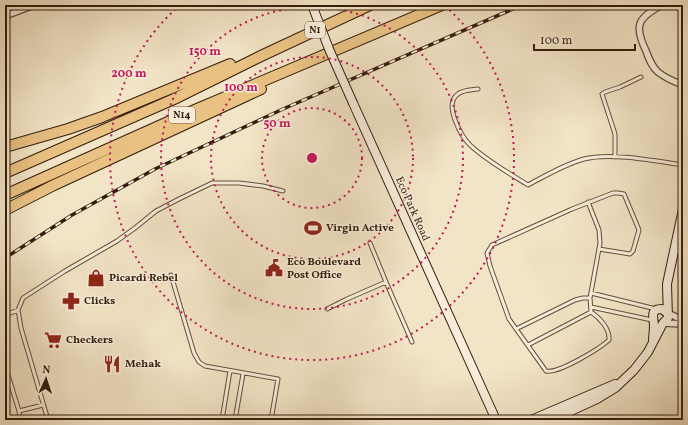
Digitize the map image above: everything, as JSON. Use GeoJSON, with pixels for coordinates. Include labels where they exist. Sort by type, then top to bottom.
{"type":"FeatureCollection","features":[{"type":"Feature","properties":{"kind":"highway","name":"N1"},"geometry":{"type":"LineString","coordinates":[[261,56],[370,5]]}},
{"type":"Feature","properties":{"kind":"highway"},"geometry":{"type":"LineString","coordinates":[[5,210],[54,185],[212,113],[362,40],[442,5]]}},
{"type":"Feature","properties":{"kind":"highway","name":"N14"},"geometry":{"type":"LineString","coordinates":[[5,195],[197,109],[362,40]]}},
{"type":"Feature","properties":{"kind":"highway"},"geometry":{"type":"LineString","coordinates":[[5,148],[95,119],[237,62],[261,56]]}},
{"type":"Feature","properties":{"kind":"highway","name":"N14"},"geometry":{"type":"LineString","coordinates":[[5,173],[174,99],[261,56]]}},
{"type":"Feature","properties":{"kind":"street"},"geometry":{"type":"LineString","coordinates":[[5,16],[34,5]]}},
{"type":"Feature","properties":{"kind":"street","name":"Eco Park Road"},"geometry":{"type":"LineString","coordinates":[[312,5],[329,49],[496,420]]}},
{"type":"Feature","properties":{"kind":"street"},"geometry":{"type":"LineString","coordinates":[[662,5],[650,11],[641,20],[638,29],[651,63],[657,71],[683,86]]}},
{"type":"Feature","properties":{"kind":"street"},"geometry":{"type":"LineString","coordinates":[[652,345],[653,314],[658,309],[667,284],[683,209]]}},
{"type":"Feature","properties":{"kind":"street"},"geometry":{"type":"LineString","coordinates":[[550,420],[597,399],[611,391],[640,364],[663,323],[667,320],[667,284]]}},
{"type":"Feature","properties":{"kind":"street"},"geometry":{"type":"LineString","coordinates":[[658,309],[662,309],[667,313],[683,320]]}},
{"type":"Feature","properties":{"kind":"street"},"geometry":{"type":"LineString","coordinates":[[654,320],[657,323],[683,324]]}},
{"type":"Feature","properties":{"kind":"street"},"geometry":{"type":"LineString","coordinates":[[531,420],[606,387],[621,382]]}},
{"type":"Feature","properties":{"kind":"lane"},"geometry":{"type":"LineString","coordinates":[[615,157],[615,134],[602,94],[628,84],[641,77]]}},
{"type":"Feature","properties":{"kind":"lane"},"geometry":{"type":"LineString","coordinates":[[478,89],[464,91],[457,94],[452,101],[452,112],[462,135],[470,145],[528,186],[578,161],[590,158],[615,157],[683,166]]}},
{"type":"Feature","properties":{"kind":"lane"},"geometry":{"type":"LineString","coordinates":[[48,420],[21,328],[18,310],[23,298],[26,295],[117,241],[156,211],[179,198],[212,183],[245,184],[270,187],[283,191]]}},
{"type":"Feature","properties":{"kind":"lane"},"geometry":{"type":"LineString","coordinates":[[591,312],[601,321],[609,334],[609,340],[567,366],[552,372],[546,371],[510,319],[487,253],[492,245],[588,202],[613,193],[624,194],[639,232],[632,254],[599,249]]}},
{"type":"Feature","properties":{"kind":"lane"},"geometry":{"type":"LineString","coordinates":[[588,202],[599,230],[600,243],[590,298],[591,312]]}},
{"type":"Feature","properties":{"kind":"lane"},"geometry":{"type":"LineString","coordinates":[[370,243],[412,342]]}},
{"type":"Feature","properties":{"kind":"lane"},"geometry":{"type":"LineString","coordinates":[[171,275],[190,341],[199,362],[205,366],[243,374],[278,379],[271,420]]}},
{"type":"Feature","properties":{"kind":"lane"},"geometry":{"type":"LineString","coordinates":[[327,310],[347,299],[386,282]]}},
{"type":"Feature","properties":{"kind":"lane"},"geometry":{"type":"LineString","coordinates":[[591,293],[658,309]]}},
{"type":"Feature","properties":{"kind":"lane"},"geometry":{"type":"LineString","coordinates":[[516,329],[575,300],[590,298]]}},
{"type":"Feature","properties":{"kind":"lane"},"geometry":{"type":"LineString","coordinates":[[591,306],[654,320]]}},
{"type":"Feature","properties":{"kind":"lane"},"geometry":{"type":"LineString","coordinates":[[5,315],[18,310]]}},
{"type":"Feature","properties":{"kind":"lane"},"geometry":{"type":"LineString","coordinates":[[528,345],[591,312]]}},
{"type":"Feature","properties":{"kind":"lane"},"geometry":{"type":"LineString","coordinates":[[5,365],[19,411],[20,420]]}},
{"type":"Feature","properties":{"kind":"lane"},"geometry":{"type":"LineString","coordinates":[[222,420],[230,371]]}},
{"type":"Feature","properties":{"kind":"lane"},"geometry":{"type":"LineString","coordinates":[[235,420],[243,374]]}},
{"type":"Feature","properties":{"kind":"lane"},"geometry":{"type":"LineString","coordinates":[[19,411],[43,405]]}},
{"type":"Feature","properties":{"kind":"railway"},"geometry":{"type":"LineString","coordinates":[[5,258],[72,215],[155,169],[283,109],[522,5]]}},
{"type":"Feature","properties":{"kind":"place","name":"Virgin Active"},"geometry":{"type":"Point","coordinates":[313,228]}},
{"type":"Feature","properties":{"kind":"place","name":"Eco Boulevard Post Office"},"geometry":{"type":"Point","coordinates":[274,268]}},
{"type":"Feature","properties":{"kind":"place","name":"Picardi Rebel"},"geometry":{"type":"Point","coordinates":[96,278]}},
{"type":"Feature","properties":{"kind":"place","name":"Clicks"},"geometry":{"type":"Point","coordinates":[71,301]}},
{"type":"Feature","properties":{"kind":"place","name":"Checkers"},"geometry":{"type":"Point","coordinates":[53,340]}},
{"type":"Feature","properties":{"kind":"place","name":"Mehak"},"geometry":{"type":"Point","coordinates":[112,364]}}]}
